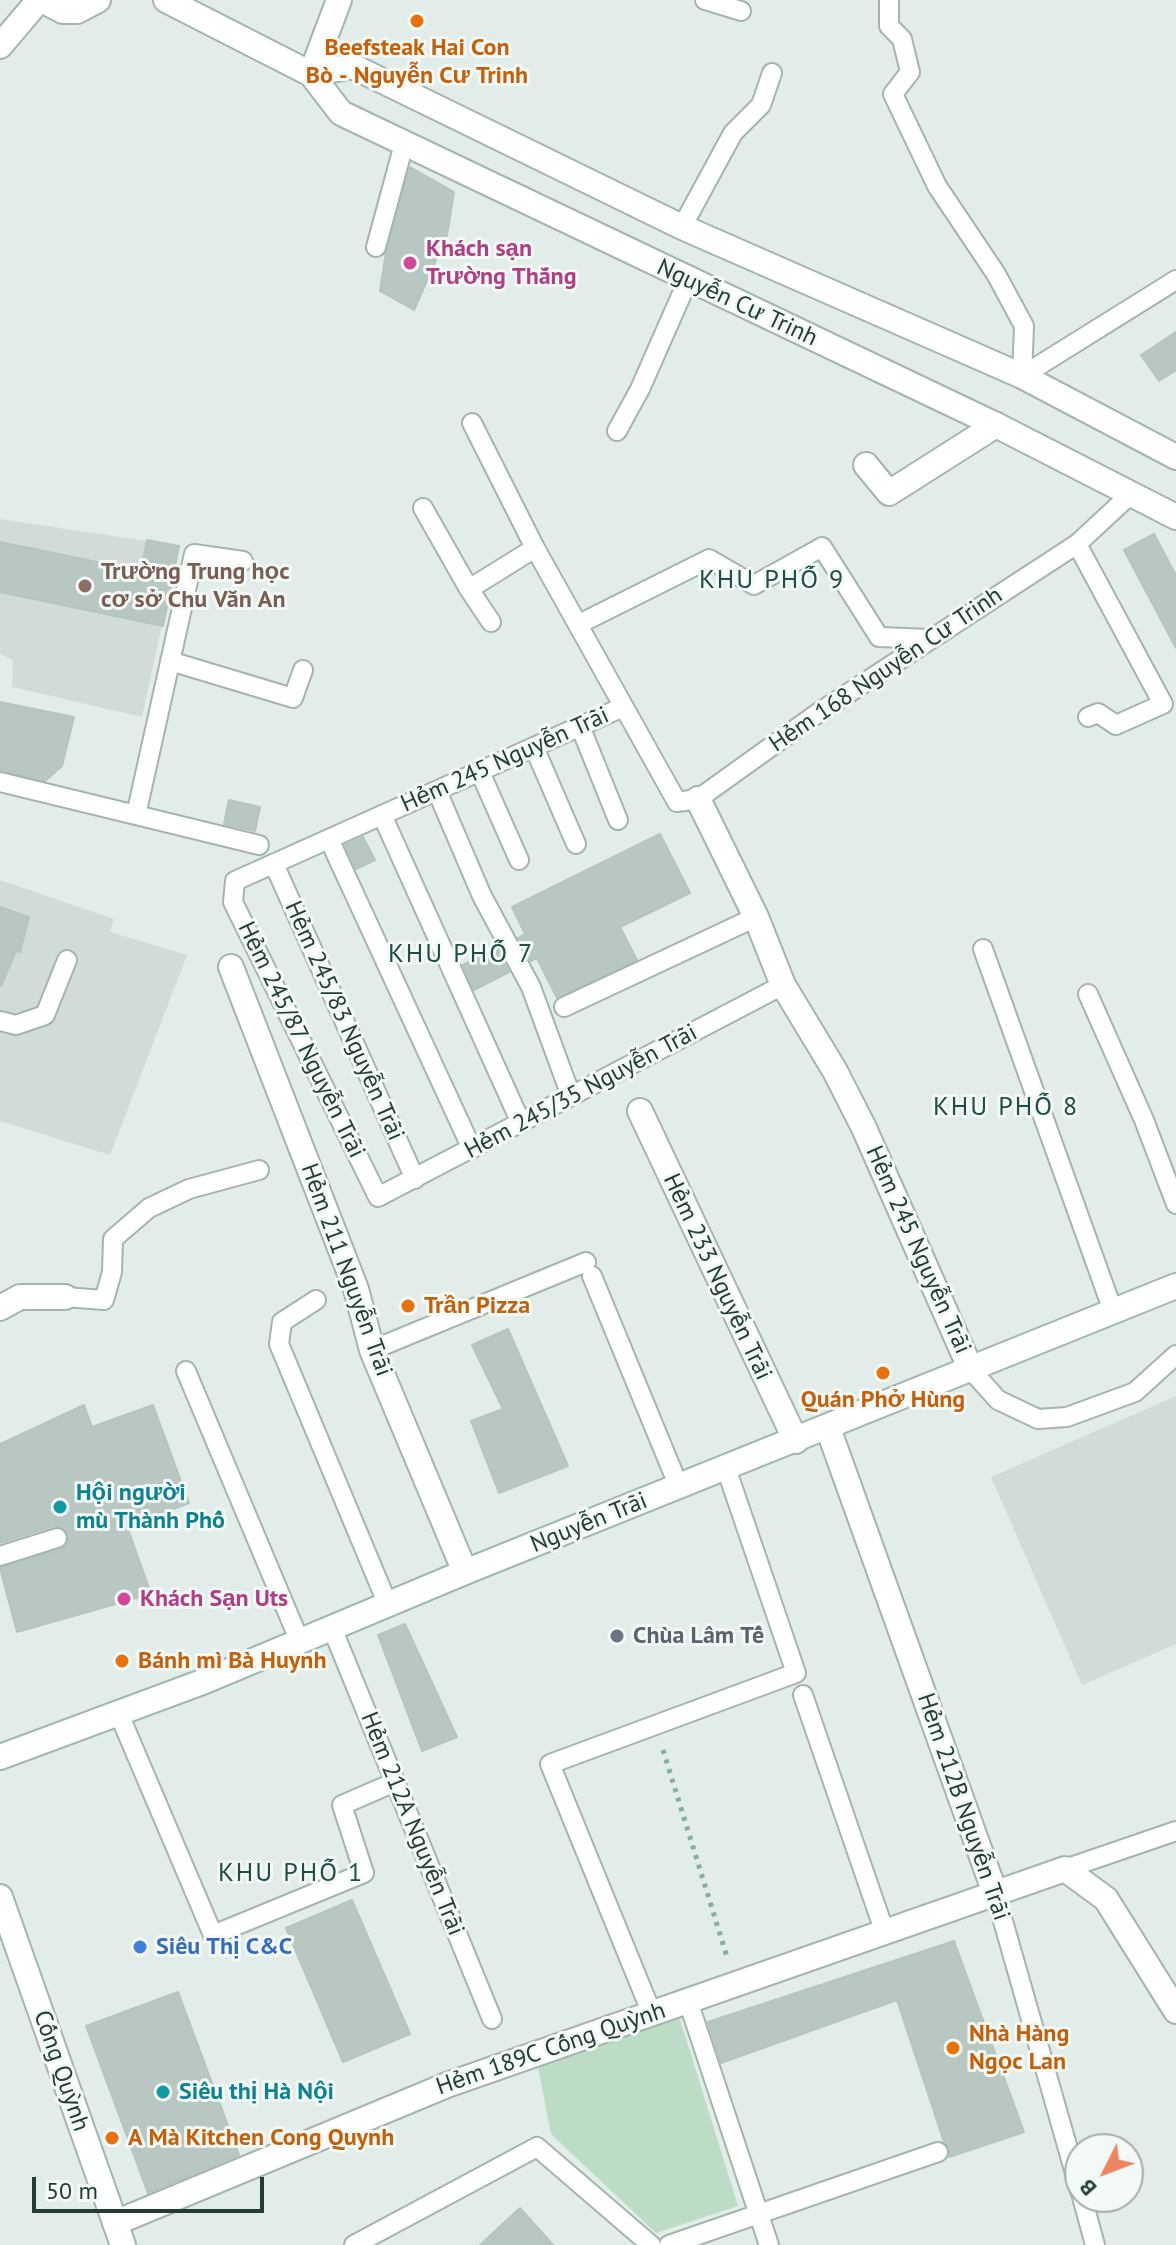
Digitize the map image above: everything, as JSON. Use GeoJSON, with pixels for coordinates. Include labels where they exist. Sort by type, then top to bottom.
{"type":"FeatureCollection","features":[{"type":"Feature","properties":{"kind":"street"},"geometry":{"type":"LineString","coordinates":[[0,46],[40,0],[63,11],[77,11],[98,0]]}},
{"type":"Feature","properties":{"kind":"street","name":"Nguyễn Cư Trinh"},"geometry":{"type":"LineString","coordinates":[[166,0],[311,74],[341,113],[996,425],[1176,517]]}},
{"type":"Feature","properties":{"kind":"street"},"geometry":{"type":"LineString","coordinates":[[311,74],[339,0]]}},
{"type":"Feature","properties":{"kind":"street","name":"Nguyễn Cư Trinh"},"geometry":{"type":"LineString","coordinates":[[311,74],[352,66],[682,227],[1022,376],[1176,457]]}},
{"type":"Feature","properties":{"kind":"street"},"geometry":{"type":"LineString","coordinates":[[866,465],[889,493],[996,425]]}},
{"type":"Feature","properties":{"kind":"street","name":"Hẻm 245 Nguyễn Trãi"},"geometry":{"type":"LineString","coordinates":[[698,799],[756,917],[783,985],[835,1071],[864,1128],[971,1370]]}},
{"type":"Feature","properties":{"kind":"street","name":"Hẻm 211 Nguyễn Trãi"},"geometry":{"type":"LineString","coordinates":[[231,967],[356,1289],[372,1350],[465,1572]]}},
{"type":"Feature","properties":{"kind":"street","name":"Hẻm 233 Nguyễn Trãi"},"geometry":{"type":"LineString","coordinates":[[640,1111],[796,1441]]}},
{"type":"Feature","properties":{"kind":"street","name":"Nguyễn Trãi"},"geometry":{"type":"LineString","coordinates":[[0,1757],[119,1714],[300,1642],[465,1572],[1176,1286]]}},
{"type":"Feature","properties":{"kind":"street"},"geometry":{"type":"LineString","coordinates":[[0,1308],[20,1297],[65,1297]]}},
{"type":"Feature","properties":{"kind":"street","name":"Hẻm 212B Nguyễn Trãi"},"geometry":{"type":"LineString","coordinates":[[828,1428],[995,1893]]}},
{"type":"Feature","properties":{"kind":"street"},"geometry":{"type":"LineString","coordinates":[[1065,1869],[1106,1899],[1176,2011]]}},
{"type":"Feature","properties":{"kind":"street","name":"Hẻm 189C Cống Quỳnh"},"geometry":{"type":"LineString","coordinates":[[119,2234],[447,2085],[1065,1869]]}},
{"type":"Feature","properties":{"kind":"street","name":"Cống Quỳnh"},"geometry":{"type":"LineString","coordinates":[[0,1897],[119,2234]]}},
{"type":"Feature","properties":{"kind":"lane"},"geometry":{"type":"LineString","coordinates":[[705,0],[741,11]]}},
{"type":"Feature","properties":{"kind":"lane"},"geometry":{"type":"LineString","coordinates":[[889,0],[889,26],[902,39],[910,72],[893,94],[937,186],[996,274],[1024,326],[1022,376]]}},
{"type":"Feature","properties":{"kind":"lane"},"geometry":{"type":"LineString","coordinates":[[682,227],[733,133],[761,105],[772,73]]}},
{"type":"Feature","properties":{"kind":"lane"},"geometry":{"type":"LineString","coordinates":[[376,247],[404,144]]}},
{"type":"Feature","properties":{"kind":"lane"},"geometry":{"type":"LineString","coordinates":[[617,431],[640,389],[688,280]]}},
{"type":"Feature","properties":{"kind":"lane"},"geometry":{"type":"LineString","coordinates":[[1022,376],[1176,280]]}},
{"type":"Feature","properties":{"kind":"lane"},"geometry":{"type":"LineString","coordinates":[[472,423],[535,548],[623,707]]}},
{"type":"Feature","properties":{"kind":"lane","name":"Hẻm 168 Nguyễn Cư Trinh"},"geometry":{"type":"LineString","coordinates":[[698,799],[930,639],[1077,544],[1131,494]]}},
{"type":"Feature","properties":{"kind":"lane"},"geometry":{"type":"LineString","coordinates":[[423,508],[491,622]]}},
{"type":"Feature","properties":{"kind":"lane"},"geometry":{"type":"LineString","coordinates":[[1077,544],[1163,704],[1116,725],[1098,713],[1088,717]]}},
{"type":"Feature","properties":{"kind":"lane"},"geometry":{"type":"LineString","coordinates":[[579,624],[709,559],[754,585],[822,547],[879,637],[930,639]]}},
{"type":"Feature","properties":{"kind":"lane"},"geometry":{"type":"LineString","coordinates":[[469,589],[535,548]]}},
{"type":"Feature","properties":{"kind":"lane"},"geometry":{"type":"LineString","coordinates":[[136,815],[194,554],[243,561]]}},
{"type":"Feature","properties":{"kind":"lane"},"geometry":{"type":"LineString","coordinates":[[170,661],[312,703]]}},
{"type":"Feature","properties":{"kind":"lane"},"geometry":{"type":"LineString","coordinates":[[293,698],[303,670]]}},
{"type":"Feature","properties":{"kind":"lane","name":"Hẻm 245 Nguyễn Trãi"},"geometry":{"type":"LineString","coordinates":[[235,881],[623,707],[677,802],[698,799]]}},
{"type":"Feature","properties":{"kind":"lane"},"geometry":{"type":"LineString","coordinates":[[580,726],[618,820]]}},
{"type":"Feature","properties":{"kind":"lane"},"geometry":{"type":"LineString","coordinates":[[534,747],[576,844]]}},
{"type":"Feature","properties":{"kind":"lane"},"geometry":{"type":"LineString","coordinates":[[480,772],[519,860]]}},
{"type":"Feature","properties":{"kind":"lane"},"geometry":{"type":"LineString","coordinates":[[0,782],[259,845]]}},
{"type":"Feature","properties":{"kind":"lane"},"geometry":{"type":"LineString","coordinates":[[437,791],[482,896],[531,987],[571,1096]]}},
{"type":"Feature","properties":{"kind":"lane"},"geometry":{"type":"LineString","coordinates":[[382,815],[521,1123]]}},
{"type":"Feature","properties":{"kind":"lane"},"geometry":{"type":"LineString","coordinates":[[329,839],[472,1149]]}},
{"type":"Feature","properties":{"kind":"lane","name":"Hẻm 245/83 Nguyễn Trãi"},"geometry":{"type":"LineString","coordinates":[[274,864],[415,1179]]}},
{"type":"Feature","properties":{"kind":"lane","name":"Hẻm 245/87 Nguyễn Trãi"},"geometry":{"type":"LineString","coordinates":[[235,881],[233,902],[378,1197]]}},
{"type":"Feature","properties":{"kind":"lane"},"geometry":{"type":"LineString","coordinates":[[564,1007],[756,917]]}},
{"type":"Feature","properties":{"kind":"lane"},"geometry":{"type":"LineString","coordinates":[[983,949],[1113,1311]]}},
{"type":"Feature","properties":{"kind":"lane"},"geometry":{"type":"LineString","coordinates":[[0,1021],[16,1025],[45,1015],[67,960]]}},
{"type":"Feature","properties":{"kind":"lane","name":"Hẻm 245/35 Nguyễn Trãi"},"geometry":{"type":"LineString","coordinates":[[378,1197],[783,985]]}},
{"type":"Feature","properties":{"kind":"lane"},"geometry":{"type":"LineString","coordinates":[[1088,994],[1144,1120],[1176,1204]]}},
{"type":"Feature","properties":{"kind":"lane"},"geometry":{"type":"LineString","coordinates":[[65,1297],[104,1300],[112,1272],[113,1239],[149,1208],[189,1189],[259,1170]]}},
{"type":"Feature","properties":{"kind":"lane"},"geometry":{"type":"LineString","coordinates":[[372,1350],[589,1269],[679,1487]]}},
{"type":"Feature","properties":{"kind":"lane"},"geometry":{"type":"LineString","coordinates":[[316,1300],[282,1322],[279,1344],[388,1605]]}},
{"type":"Feature","properties":{"kind":"lane"},"geometry":{"type":"LineString","coordinates":[[971,1370],[998,1400],[1038,1419],[1067,1417],[1135,1392],[1176,1355]]}},
{"type":"Feature","properties":{"kind":"lane"},"geometry":{"type":"LineString","coordinates":[[186,1371],[300,1642]]}},
{"type":"Feature","properties":{"kind":"lane"},"geometry":{"type":"LineString","coordinates":[[652,2014],[550,1764],[796,1673],[726,1468]]}},
{"type":"Feature","properties":{"kind":"lane"},"geometry":{"type":"LineString","coordinates":[[0,1556],[57,1538]]}},
{"type":"Feature","properties":{"kind":"lane","name":"Hẻm 212A Nguyễn Trãi"},"geometry":{"type":"LineString","coordinates":[[332,1628],[492,2019]]}},
{"type":"Feature","properties":{"kind":"lane"},"geometry":{"type":"LineString","coordinates":[[803,1695],[885,1933]]}},
{"type":"Feature","properties":{"kind":"lane"},"geometry":{"type":"LineString","coordinates":[[119,1714],[213,1935],[364,1873],[342,1805],[395,1782]]}},
{"type":"Feature","properties":{"kind":"lane"},"geometry":{"type":"LineString","coordinates":[[1065,1869],[1176,1831]]}},
{"type":"Feature","properties":{"kind":"lane","name":"Hẻm 212B Nguyễn Trãi"},"geometry":{"type":"LineString","coordinates":[[995,1893],[1064,2135]]}},
{"type":"Feature","properties":{"kind":"lane"},"geometry":{"type":"LineString","coordinates":[[688,2001],[769,2245]]}},
{"type":"Feature","properties":{"kind":"lane"},"geometry":{"type":"LineString","coordinates":[[354,2245],[537,2147],[651,2245]]}},
{"type":"Feature","properties":{"kind":"lane"},"geometry":{"type":"LineString","coordinates":[[669,2245],[938,2152]]}},
{"type":"Feature","properties":{"kind":"lane"},"geometry":{"type":"LineString","coordinates":[[1086,2213],[1095,2245]]}},
{"type":"Feature","properties":{"kind":"path"},"geometry":{"type":"LineString","coordinates":[[663,1750],[735,1984]]}},
{"type":"Feature","properties":{"kind":"shaded area","name":"Trường Trung học cơ sở Chu Văn An"},"geometry":{"type":"Polygon","coordinates":[[[0,519],[179,546],[142,717],[12,687],[13,660],[0,654],[0,519]]]}},
{"type":"Feature","properties":{"kind":"shaded area"},"geometry":{"type":"Polygon","coordinates":[[[0,880],[114,919],[110,932],[187,955],[110,1155],[0,1121],[0,880]]]}},
{"type":"Feature","properties":{"kind":"shaded area"},"geometry":{"type":"Polygon","coordinates":[[[1176,1396],[1176,1644],[1082,1685],[991,1477],[1176,1396]]]}},
{"type":"Feature","properties":{"kind":"green space"},"geometry":{"type":"Polygon","coordinates":[[[679,2016],[738,2206],[656,2233],[551,2134],[538,2067],[679,2016]]]}},
{"type":"Feature","properties":{"kind":"building","name":"Khách sạn Trường Thắng"},"geometry":{"type":"Polygon","coordinates":[[[410,167],[454,192],[447,235],[414,310],[380,291],[386,252],[410,167]]]}},
{"type":"Feature","properties":{"kind":"building"},"geometry":{"type":"Polygon","coordinates":[[[1176,332],[1176,370],[1159,381],[1141,355],[1176,332]]]}},
{"type":"Feature","properties":{"kind":"building"},"geometry":{"type":"Polygon","coordinates":[[[1154,534],[1176,575],[1176,648],[1124,550],[1154,534]]]}},
{"type":"Feature","properties":{"kind":"building"},"geometry":{"type":"Polygon","coordinates":[[[147,540],[179,546],[163,626],[0,592],[0,542],[141,571],[147,540]]]}},
{"type":"Feature","properties":{"kind":"building"},"geometry":{"type":"Polygon","coordinates":[[[0,702],[74,717],[62,766],[45,781],[0,770],[0,702]]]}},
{"type":"Feature","properties":{"kind":"building"},"geometry":{"type":"Polygon","coordinates":[[[229,800],[260,807],[255,831],[224,824],[229,800]]]}},
{"type":"Feature","properties":{"kind":"building"},"geometry":{"type":"Polygon","coordinates":[[[660,834],[690,893],[620,927],[637,960],[557,998],[537,958],[531,961],[518,938],[525,934],[512,907],[660,834]]]}},
{"type":"Feature","properties":{"kind":"building"},"geometry":{"type":"Polygon","coordinates":[[[363,837],[375,860],[356,869],[345,845],[363,837]]]}},
{"type":"Feature","properties":{"kind":"building"},"geometry":{"type":"Polygon","coordinates":[[[0,907],[29,917],[20,952],[16,951],[1,986],[0,907]]]}},
{"type":"Feature","properties":{"kind":"building"},"geometry":{"type":"Polygon","coordinates":[[[496,948],[509,972],[474,990],[463,965],[496,948]]]}},
{"type":"Feature","properties":{"kind":"building"},"geometry":{"type":"Polygon","coordinates":[[[508,1329],[568,1466],[499,1493],[471,1421],[503,1409],[472,1345],[508,1329]]]}},
{"type":"Feature","properties":{"kind":"building","name":"Hội người mù Thành Phố"},"geometry":{"type":"Polygon","coordinates":[[[84,1405],[92,1427],[153,1405],[189,1503],[127,1526],[151,1594],[17,1632],[0,1568],[61,1549],[69,1535],[64,1529],[54,1526],[0,1543],[0,1444],[84,1405]]]}},
{"type":"Feature","properties":{"kind":"building"},"geometry":{"type":"Polygon","coordinates":[[[405,1624],[457,1737],[422,1751],[378,1635],[405,1624]]]}},
{"type":"Feature","properties":{"kind":"building"},"geometry":{"type":"Polygon","coordinates":[[[352,1900],[410,2034],[343,2062],[286,1928],[352,1900]]]}},
{"type":"Feature","properties":{"kind":"building","name":"Nhà Hàng Ngọc Lan"},"geometry":{"type":"Polygon","coordinates":[[[954,1941],[1024,2132],[949,2157],[950,2149],[944,2142],[897,2000],[721,2063],[708,2022],[954,1941]]]}},
{"type":"Feature","properties":{"kind":"building","name":"Siêu thị Hà Nội"},"geometry":{"type":"Polygon","coordinates":[[[178,1992],[239,2155],[148,2193],[86,2026],[178,1992]]]}},
{"type":"Feature","properties":{"kind":"building"},"geometry":{"type":"Polygon","coordinates":[[[520,2208],[553,2245],[480,2245],[520,2208]]]}},
{"type":"Feature","properties":{"kind":"place","name":"Beefsteak Hai Con Bò - Nguyễn Cư Trinh"},"geometry":{"type":"Point","coordinates":[417,21]}},
{"type":"Feature","properties":{"kind":"place","name":"Khách sạn Trường Thắng"},"geometry":{"type":"Point","coordinates":[410,263]}},
{"type":"Feature","properties":{"kind":"place","name":"Trường Trung học cơ sở Chu Văn An"},"geometry":{"type":"Point","coordinates":[85,586]}},
{"type":"Feature","properties":{"kind":"place","name":"Trần Pizza"},"geometry":{"type":"Point","coordinates":[408,1306]}},
{"type":"Feature","properties":{"kind":"place","name":"Quán Phở Hùng"},"geometry":{"type":"Point","coordinates":[883,1373]}},
{"type":"Feature","properties":{"kind":"place","name":"Hội người mù Thành Phố"},"geometry":{"type":"Point","coordinates":[60,1507]}},
{"type":"Feature","properties":{"kind":"place","name":"Khách Sạn Uts"},"geometry":{"type":"Point","coordinates":[124,1599]}},
{"type":"Feature","properties":{"kind":"place","name":"Chùa Lâm Tế"},"geometry":{"type":"Point","coordinates":[617,1636]}},
{"type":"Feature","properties":{"kind":"place","name":"Bánh mì Bà Huynh"},"geometry":{"type":"Point","coordinates":[122,1661]}},
{"type":"Feature","properties":{"kind":"place","name":"Siêu Thị C&C"},"geometry":{"type":"Point","coordinates":[140,1947]}},
{"type":"Feature","properties":{"kind":"place","name":"Nhà Hàng Ngọc Lan"},"geometry":{"type":"Point","coordinates":[953,2048]}},
{"type":"Feature","properties":{"kind":"place","name":"Siêu thị Hà Nội"},"geometry":{"type":"Point","coordinates":[163,2092]}},
{"type":"Feature","properties":{"kind":"place","name":"A Mà Kitchen Cong Quynh"},"geometry":{"type":"Point","coordinates":[112,2138]}},
{"type":"Feature","properties":{"kind":"district","name":"KHU PHỐ 9"},"geometry":{"type":"Point","coordinates":[772,581]}},
{"type":"Feature","properties":{"kind":"district","name":"KHU PHỐ 7"},"geometry":{"type":"Point","coordinates":[461,955]}},
{"type":"Feature","properties":{"kind":"district","name":"KHU PHỐ 8"},"geometry":{"type":"Point","coordinates":[1006,1108]}},
{"type":"Feature","properties":{"kind":"district","name":"KHU PHỐ 1"},"geometry":{"type":"Point","coordinates":[291,1874]}}]}
